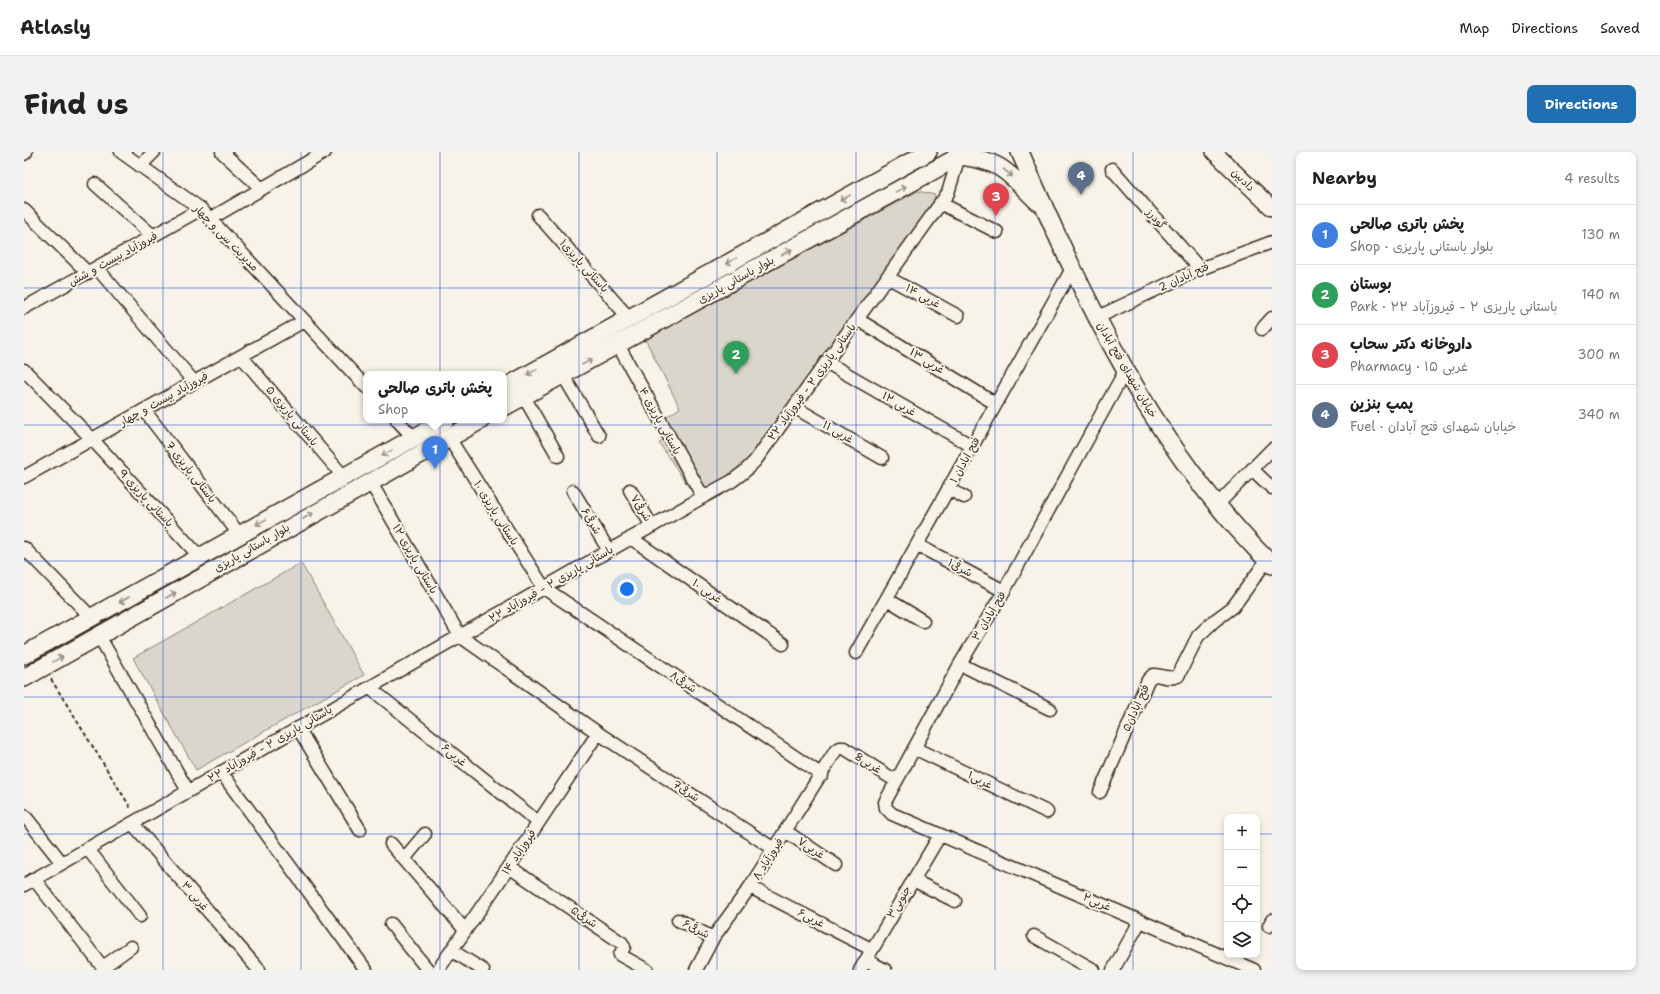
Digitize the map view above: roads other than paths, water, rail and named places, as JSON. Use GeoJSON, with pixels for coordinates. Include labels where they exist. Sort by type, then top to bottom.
{"type":"FeatureCollection","features":[{"type":"Feature","properties":{"kind":"main road","name":"بلوار باستانی پاریزی"},"geometry":{"type":"LineString","coordinates":[[507,386],[928,152]]}},
{"type":"Feature","properties":{"kind":"main road","name":"خیابان شهدای فتح آبادان"},"geometry":{"type":"LineString","coordinates":[[1020,152],[1073,267],[1126,371],[1177,453],[1217,505],[1269,563]]}},
{"type":"Feature","properties":{"kind":"main road","name":"بلوار باستانی پاریزی"},"geometry":{"type":"LineString","coordinates":[[507,406],[961,154]]}},
{"type":"Feature","properties":{"kind":"main road"},"geometry":{"type":"LineString","coordinates":[[961,154],[988,161],[999,166],[1047,212]]}},
{"type":"Feature","properties":{"kind":"main road","name":"بلوار باستانی پاریزی"},"geometry":{"type":"LineString","coordinates":[[24,655],[441,423]]}},
{"type":"Feature","properties":{"kind":"main road","name":"بلوار باستانی پاریزی"},"geometry":{"type":"LineString","coordinates":[[24,678],[476,423]]}},
{"type":"Feature","properties":{"kind":"street","name":"مدیریت سی و چهار"},"geometry":{"type":"LineString","coordinates":[[121,152],[201,209],[363,384]]}},
{"type":"Feature","properties":{"kind":"street"},"geometry":{"type":"LineString","coordinates":[[140,166],[154,152]]}},
{"type":"Feature","properties":{"kind":"street"},"geometry":{"type":"LineString","coordinates":[[222,152],[262,189]]}},
{"type":"Feature","properties":{"kind":"street"},"geometry":{"type":"LineString","coordinates":[[297,167],[309,152]]}},
{"type":"Feature","properties":{"kind":"street"},"geometry":{"type":"LineString","coordinates":[[210,219],[325,152]]}},
{"type":"Feature","properties":{"kind":"street","name":"دادبین"},"geometry":{"type":"LineString","coordinates":[[1214,152],[1272,208]]}},
{"type":"Feature","properties":{"kind":"street","name":"باستانی پاریزی ۲ - فیروزآباد ۲۲"},"geometry":{"type":"LineString","coordinates":[[29,882],[703,498],[744,472],[755,461],[948,193],[961,154]]}},
{"type":"Feature","properties":{"kind":"street","name":"گودرز"},"geometry":{"type":"LineString","coordinates":[[1112,169],[1200,269]]}},
{"type":"Feature","properties":{"kind":"street"},"geometry":{"type":"LineString","coordinates":[[95,184],[153,236]]}},
{"type":"Feature","properties":{"kind":"street"},"geometry":{"type":"LineString","coordinates":[[940,203],[997,232]]}},
{"type":"Feature","properties":{"kind":"street","name":"فیروزآباد بیست و شش"},"geometry":{"type":"LineString","coordinates":[[24,308],[201,209]]}},
{"type":"Feature","properties":{"kind":"street"},"geometry":{"type":"LineString","coordinates":[[24,210],[92,270],[194,382]]}},
{"type":"Feature","properties":{"kind":"street","name":"باستانی پاریزی۱"},"geometry":{"type":"LineString","coordinates":[[538,215],[629,318]]}},
{"type":"Feature","properties":{"kind":"street","name":"فتح آبادان 2"},"geometry":{"type":"LineString","coordinates":[[1098,317],[1200,269],[1272,242]]}},
{"type":"Feature","properties":{"kind":"street","name":"فتح ابادان ۱"},"geometry":{"type":"LineString","coordinates":[[856,653],[1073,267]]}},
{"type":"Feature","properties":{"kind":"street","name":"غربی ۱۴"},"geometry":{"type":"LineString","coordinates":[[887,277],[958,316]]}},
{"type":"Feature","properties":{"kind":"street"},"geometry":{"type":"LineString","coordinates":[[1262,329],[1272,318]]}},
{"type":"Feature","properties":{"kind":"street","name":"غربی ۱۳"},"geometry":{"type":"LineString","coordinates":[[857,319],[996,404]]}},
{"type":"Feature","properties":{"kind":"street","name":"فیروزآباد بیست و چهار"},"geometry":{"type":"LineString","coordinates":[[24,477],[304,321]]}},
{"type":"Feature","properties":{"kind":"street","name":"باستانی پاریزی ۴"},"geometry":{"type":"LineString","coordinates":[[618,345],[703,498]]}},
{"type":"Feature","properties":{"kind":"street","name":"باستانی پاریزی ۵"},"geometry":{"type":"LineString","coordinates":[[241,356],[344,477]]}},
{"type":"Feature","properties":{"kind":"street","name":"غربی ۱۲"},"geometry":{"type":"LineString","coordinates":[[826,362],[972,446]]}},
{"type":"Feature","properties":{"kind":"street","name":"باستانی پاریزی 9"},"geometry":{"type":"LineString","coordinates":[[24,370],[92,439],[200,557]]}},
{"type":"Feature","properties":{"kind":"street","name":"فتح ابادان ۳"},"geometry":{"type":"LineString","coordinates":[[940,835],[892,814],[886,808],[885,802],[960,664],[1004,591],[1126,371]]}},
{"type":"Feature","properties":{"kind":"street"},"geometry":{"type":"LineString","coordinates":[[563,375],[599,436]]}},
{"type":"Feature","properties":{"kind":"street"},"geometry":{"type":"LineString","coordinates":[[524,397],[558,456]]}},
{"type":"Feature","properties":{"kind":"street","name":"غربی ۱۱"},"geometry":{"type":"LineString","coordinates":[[794,407],[882,458]]}},
{"type":"Feature","properties":{"kind":"street","name":"باستانی پاریزی 7"},"geometry":{"type":"LineString","coordinates":[[144,410],[239,534]]}},
{"type":"Feature","properties":{"kind":"street"},"geometry":{"type":"LineString","coordinates":[[400,423],[414,438]]}},
{"type":"Feature","properties":{"kind":"street","name":"باستانی پاریزی ۱۰"},"geometry":{"type":"LineString","coordinates":[[449,438],[544,588]]}},
{"type":"Feature","properties":{"kind":"street"},"geometry":{"type":"LineString","coordinates":[[1217,505],[1272,449]]}},
{"type":"Feature","properties":{"kind":"street"},"geometry":{"type":"LineString","coordinates":[[1252,469],[1272,488]]}},
{"type":"Feature","properties":{"kind":"street","name":"باستانی پاریزی ۱۲"},"geometry":{"type":"LineString","coordinates":[[371,483],[460,636]]}},
{"type":"Feature","properties":{"kind":"street"},"geometry":{"type":"LineString","coordinates":[[948,489],[964,496]]}},
{"type":"Feature","properties":{"kind":"street","name":"شرقی۷"},"geometry":{"type":"LineString","coordinates":[[630,490],[652,526]]}},
{"type":"Feature","properties":{"kind":"street","name":"شرقی۶"},"geometry":{"type":"LineString","coordinates":[[573,491],[608,551]]}},
{"type":"Feature","properties":{"kind":"street","name":"غربی ۱۰"},"geometry":{"type":"LineString","coordinates":[[631,538],[783,644]]}},
{"type":"Feature","properties":{"kind":"street","name":"شرقی۱"},"geometry":{"type":"LineString","coordinates":[[917,545],[1004,591]]}},
{"type":"Feature","properties":{"kind":"street"},"geometry":{"type":"LineString","coordinates":[[24,548],[92,618]]}},
{"type":"Feature","properties":{"kind":"street","name":"فتح ابادان۵"},"geometry":{"type":"LineString","coordinates":[[1100,792],[1148,680],[1152,675],[1172,679],[1178,676],[1198,636],[1214,621],[1233,607],[1269,563]]}},
{"type":"Feature","properties":{"kind":"street","name":"شرقی۸"},"geometry":{"type":"LineString","coordinates":[[544,588],[822,775]]}},
{"type":"Feature","properties":{"kind":"street"},"geometry":{"type":"LineString","coordinates":[[887,598],[923,621]]}},
{"type":"Feature","properties":{"kind":"street"},"geometry":{"type":"LineString","coordinates":[[100,636],[188,791]]}},
{"type":"Feature","properties":{"kind":"street","name":"شرقی7"},"geometry":{"type":"LineString","coordinates":[[460,636],[598,733],[774,849]]}},
{"type":"Feature","properties":{"kind":"street"},"geometry":{"type":"LineString","coordinates":[[960,664],[1050,708]]}},
{"type":"Feature","properties":{"kind":"street","name":"غربی۶"},"geometry":{"type":"LineString","coordinates":[[370,688],[538,822]]}},
{"type":"Feature","properties":{"kind":"street"},"geometry":{"type":"LineString","coordinates":[[298,728],[360,830]]}},
{"type":"Feature","properties":{"kind":"street","name":"فیروزآباد ۱۴"},"geometry":{"type":"LineString","coordinates":[[438,970],[509,867],[598,733]]}},
{"type":"Feature","properties":{"kind":"street","name":"فیروزآباد ۸"},"geometry":{"type":"LineString","coordinates":[[696,970],[714,938],[750,887],[822,775],[836,750],[840,748]]}},
{"type":"Feature","properties":{"kind":"street","name":"غربی8"},"geometry":{"type":"LineString","coordinates":[[840,748],[844,748],[896,780]]}},
{"type":"Feature","properties":{"kind":"street","name":"غربی۱"},"geometry":{"type":"LineString","coordinates":[[914,748],[1047,812]]}},
{"type":"Feature","properties":{"kind":"street"},"geometry":{"type":"LineString","coordinates":[[221,772],[366,970]]}},
{"type":"Feature","properties":{"kind":"street"},"geometry":{"type":"LineString","coordinates":[[24,815],[62,863]]}},
{"type":"Feature","properties":{"kind":"street","name":"غربی ۳"},"geometry":{"type":"LineString","coordinates":[[135,821],[259,970]]}},
{"type":"Feature","properties":{"kind":"street","name":"غربی۷"},"geometry":{"type":"LineString","coordinates":[[785,831],[836,865]]}},
{"type":"Feature","properties":{"kind":"street"},"geometry":{"type":"LineString","coordinates":[[404,859],[425,834]]}},
{"type":"Feature","properties":{"kind":"street","name":"جنوبی۳"},"geometry":{"type":"LineString","coordinates":[[863,965],[871,949],[940,835]]}},
{"type":"Feature","properties":{"kind":"street","name":"غربی۲"},"geometry":{"type":"LineString","coordinates":[[940,835],[1254,970]]}},
{"type":"Feature","properties":{"kind":"street"},"geometry":{"type":"LineString","coordinates":[[391,844],[465,930]]}},
{"type":"Feature","properties":{"kind":"street"},"geometry":{"type":"LineString","coordinates":[[87,848],[140,916]]}},
{"type":"Feature","properties":{"kind":"street","name":"شرقی۵"},"geometry":{"type":"LineString","coordinates":[[509,867],[622,943],[624,947],[620,955],[647,970]]}},
{"type":"Feature","properties":{"kind":"street"},"geometry":{"type":"LineString","coordinates":[[913,880],[955,901]]}},
{"type":"Feature","properties":{"kind":"street"},"geometry":{"type":"LineString","coordinates":[[29,882],[104,968],[131,947]]}},
{"type":"Feature","properties":{"kind":"street","name":"غربی۶"},"geometry":{"type":"LineString","coordinates":[[750,887],[871,949]]}},
{"type":"Feature","properties":{"kind":"street","name":"شرقی۶"},"geometry":{"type":"LineString","coordinates":[[678,920],[714,938]]}},
{"type":"Feature","properties":{"kind":"street"},"geometry":{"type":"LineString","coordinates":[[1113,970],[1140,921]]}},
{"type":"Feature","properties":{"kind":"street"},"geometry":{"type":"LineString","coordinates":[[391,924],[428,970]]}},
{"type":"Feature","properties":{"kind":"street"},"geometry":{"type":"LineString","coordinates":[[1034,936],[1094,970]]}},
{"type":"Feature","properties":{"kind":"street"},"geometry":{"type":"LineString","coordinates":[[452,950],[484,970]]}},
{"type":"Feature","properties":{"kind":"street"},"geometry":{"type":"LineString","coordinates":[[863,965],[885,970]]}},
{"type":"Feature","properties":{"kind":"place","name":"پمپ بنزین"},"geometry":{"type":"Point","coordinates":[1081,195]}},
{"type":"Feature","properties":{"kind":"place","name":"داروخانه دکتر سحاب"},"geometry":{"type":"Point","coordinates":[996,216]}},
{"type":"Feature","properties":{"kind":"place","name":"بوستان"},"geometry":{"type":"Point","coordinates":[736,374]}},
{"type":"Feature","properties":{"kind":"place","name":"پخش باتری صالحی"},"geometry":{"type":"Point","coordinates":[435,469]}}]}
